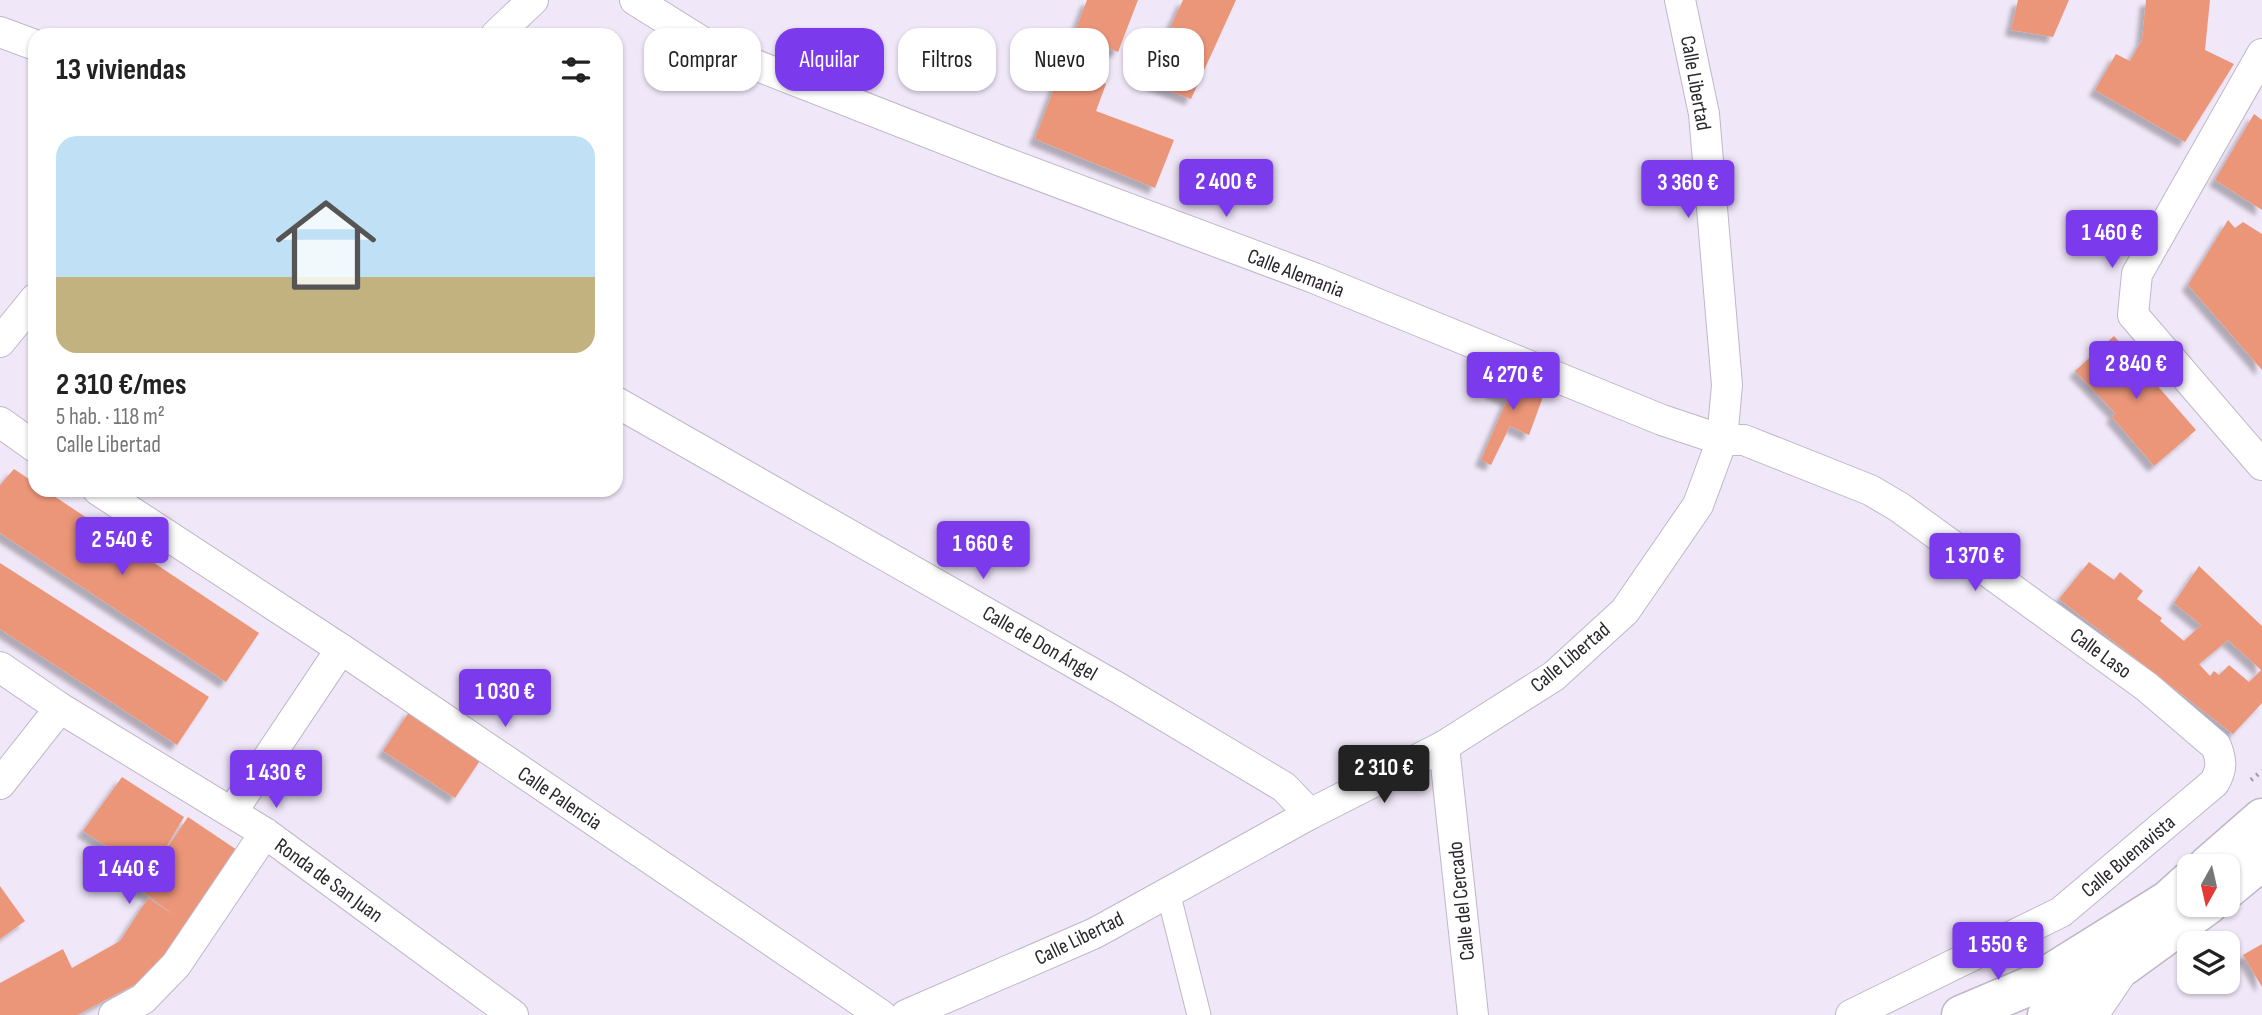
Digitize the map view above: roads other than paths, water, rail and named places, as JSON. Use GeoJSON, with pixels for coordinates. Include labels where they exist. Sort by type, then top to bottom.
{"type":"FeatureCollection","features":[{"type":"Feature","properties":{"kind":"street"},"geometry":{"type":"LineString","coordinates":[[503,28],[533,0]]}},
{"type":"Feature","properties":{"kind":"street","name":"Calle Alemania"},"geometry":{"type":"LineString","coordinates":[[635,0],[680,28]]}},
{"type":"Feature","properties":{"kind":"street"},"geometry":{"type":"LineString","coordinates":[[677,0],[697,28]]}},
{"type":"Feature","properties":{"kind":"street","name":"Calle Libertad"},"geometry":{"type":"LineString","coordinates":[[906,1015],[1095,933],[1310,814],[1444,746],[1553,676],[1625,611],[1698,506],[1722,440],[1727,385],[1704,114],[1680,0]]}},
{"type":"Feature","properties":{"kind":"street"},"geometry":{"type":"LineString","coordinates":[[0,32],[28,42]]}},
{"type":"Feature","properties":{"kind":"street"},"geometry":{"type":"LineString","coordinates":[[2262,54],[2137,274],[2133,315],[2262,465]]}},
{"type":"Feature","properties":{"kind":"street","name":"Calle Alemania"},"geometry":{"type":"LineString","coordinates":[[761,67],[1001,161],[1314,278],[1662,420],[1722,440]]}},
{"type":"Feature","properties":{"kind":"street"},"geometry":{"type":"LineString","coordinates":[[0,342],[28,308]]}},
{"type":"Feature","properties":{"kind":"street","name":"Calle de Don Ángel"},"geometry":{"type":"LineString","coordinates":[[623,406],[1120,689],[1284,787],[1310,814]]}},
{"type":"Feature","properties":{"kind":"street"},"geometry":{"type":"LineString","coordinates":[[0,422],[28,442]]}},
{"type":"Feature","properties":{"kind":"street","name":"Calle Laso"},"geometry":{"type":"LineString","coordinates":[[1722,440],[1744,440],[1870,490],[1899,506],[2147,687],[2216,746],[2221,758],[2220,773],[2214,783]]}},
{"type":"Feature","properties":{"kind":"street","name":"Calle Palencia"},"geometry":{"type":"LineString","coordinates":[[109,497],[341,649],[881,1015]]}},
{"type":"Feature","properties":{"kind":"street"},"geometry":{"type":"LineString","coordinates":[[232,812],[341,649]]}},
{"type":"Feature","properties":{"kind":"street","name":"Ronda de San Juan"},"geometry":{"type":"LineString","coordinates":[[0,667],[60,708],[265,833],[510,1015]]}},
{"type":"Feature","properties":{"kind":"street"},"geometry":{"type":"LineString","coordinates":[[0,784],[60,708]]}},
{"type":"Feature","properties":{"kind":"street","name":"Calle del Cercado"},"geometry":{"type":"LineString","coordinates":[[1444,746],[1473,1015]]}},
{"type":"Feature","properties":{"kind":"street","name":"Calle Buenavista"},"geometry":{"type":"LineString","coordinates":[[1851,1015],[2061,912],[2214,783]]}},
{"type":"Feature","properties":{"kind":"street"},"geometry":{"type":"LineString","coordinates":[[2216,854],[2254,801]]}},
{"type":"Feature","properties":{"kind":"street"},"geometry":{"type":"LineString","coordinates":[[114,1015],[143,999],[176,965],[265,833]]}},
{"type":"Feature","properties":{"kind":"street"},"geometry":{"type":"LineString","coordinates":[[2240,879],[2262,861]]}},
{"type":"Feature","properties":{"kind":"street"},"geometry":{"type":"LineString","coordinates":[[1168,892],[1199,1015]]}},
{"type":"Feature","properties":{"kind":"street"},"geometry":{"type":"LineString","coordinates":[[1961,1015],[2039,1000],[2177,892]]}},
{"type":"Feature","properties":{"kind":"street"},"geometry":{"type":"LineString","coordinates":[[2000,1015],[2127,964],[2192,917]]}},
{"type":"Feature","properties":{"kind":"street"},"geometry":{"type":"LineString","coordinates":[[2093,1015],[2127,964]]}}]}
